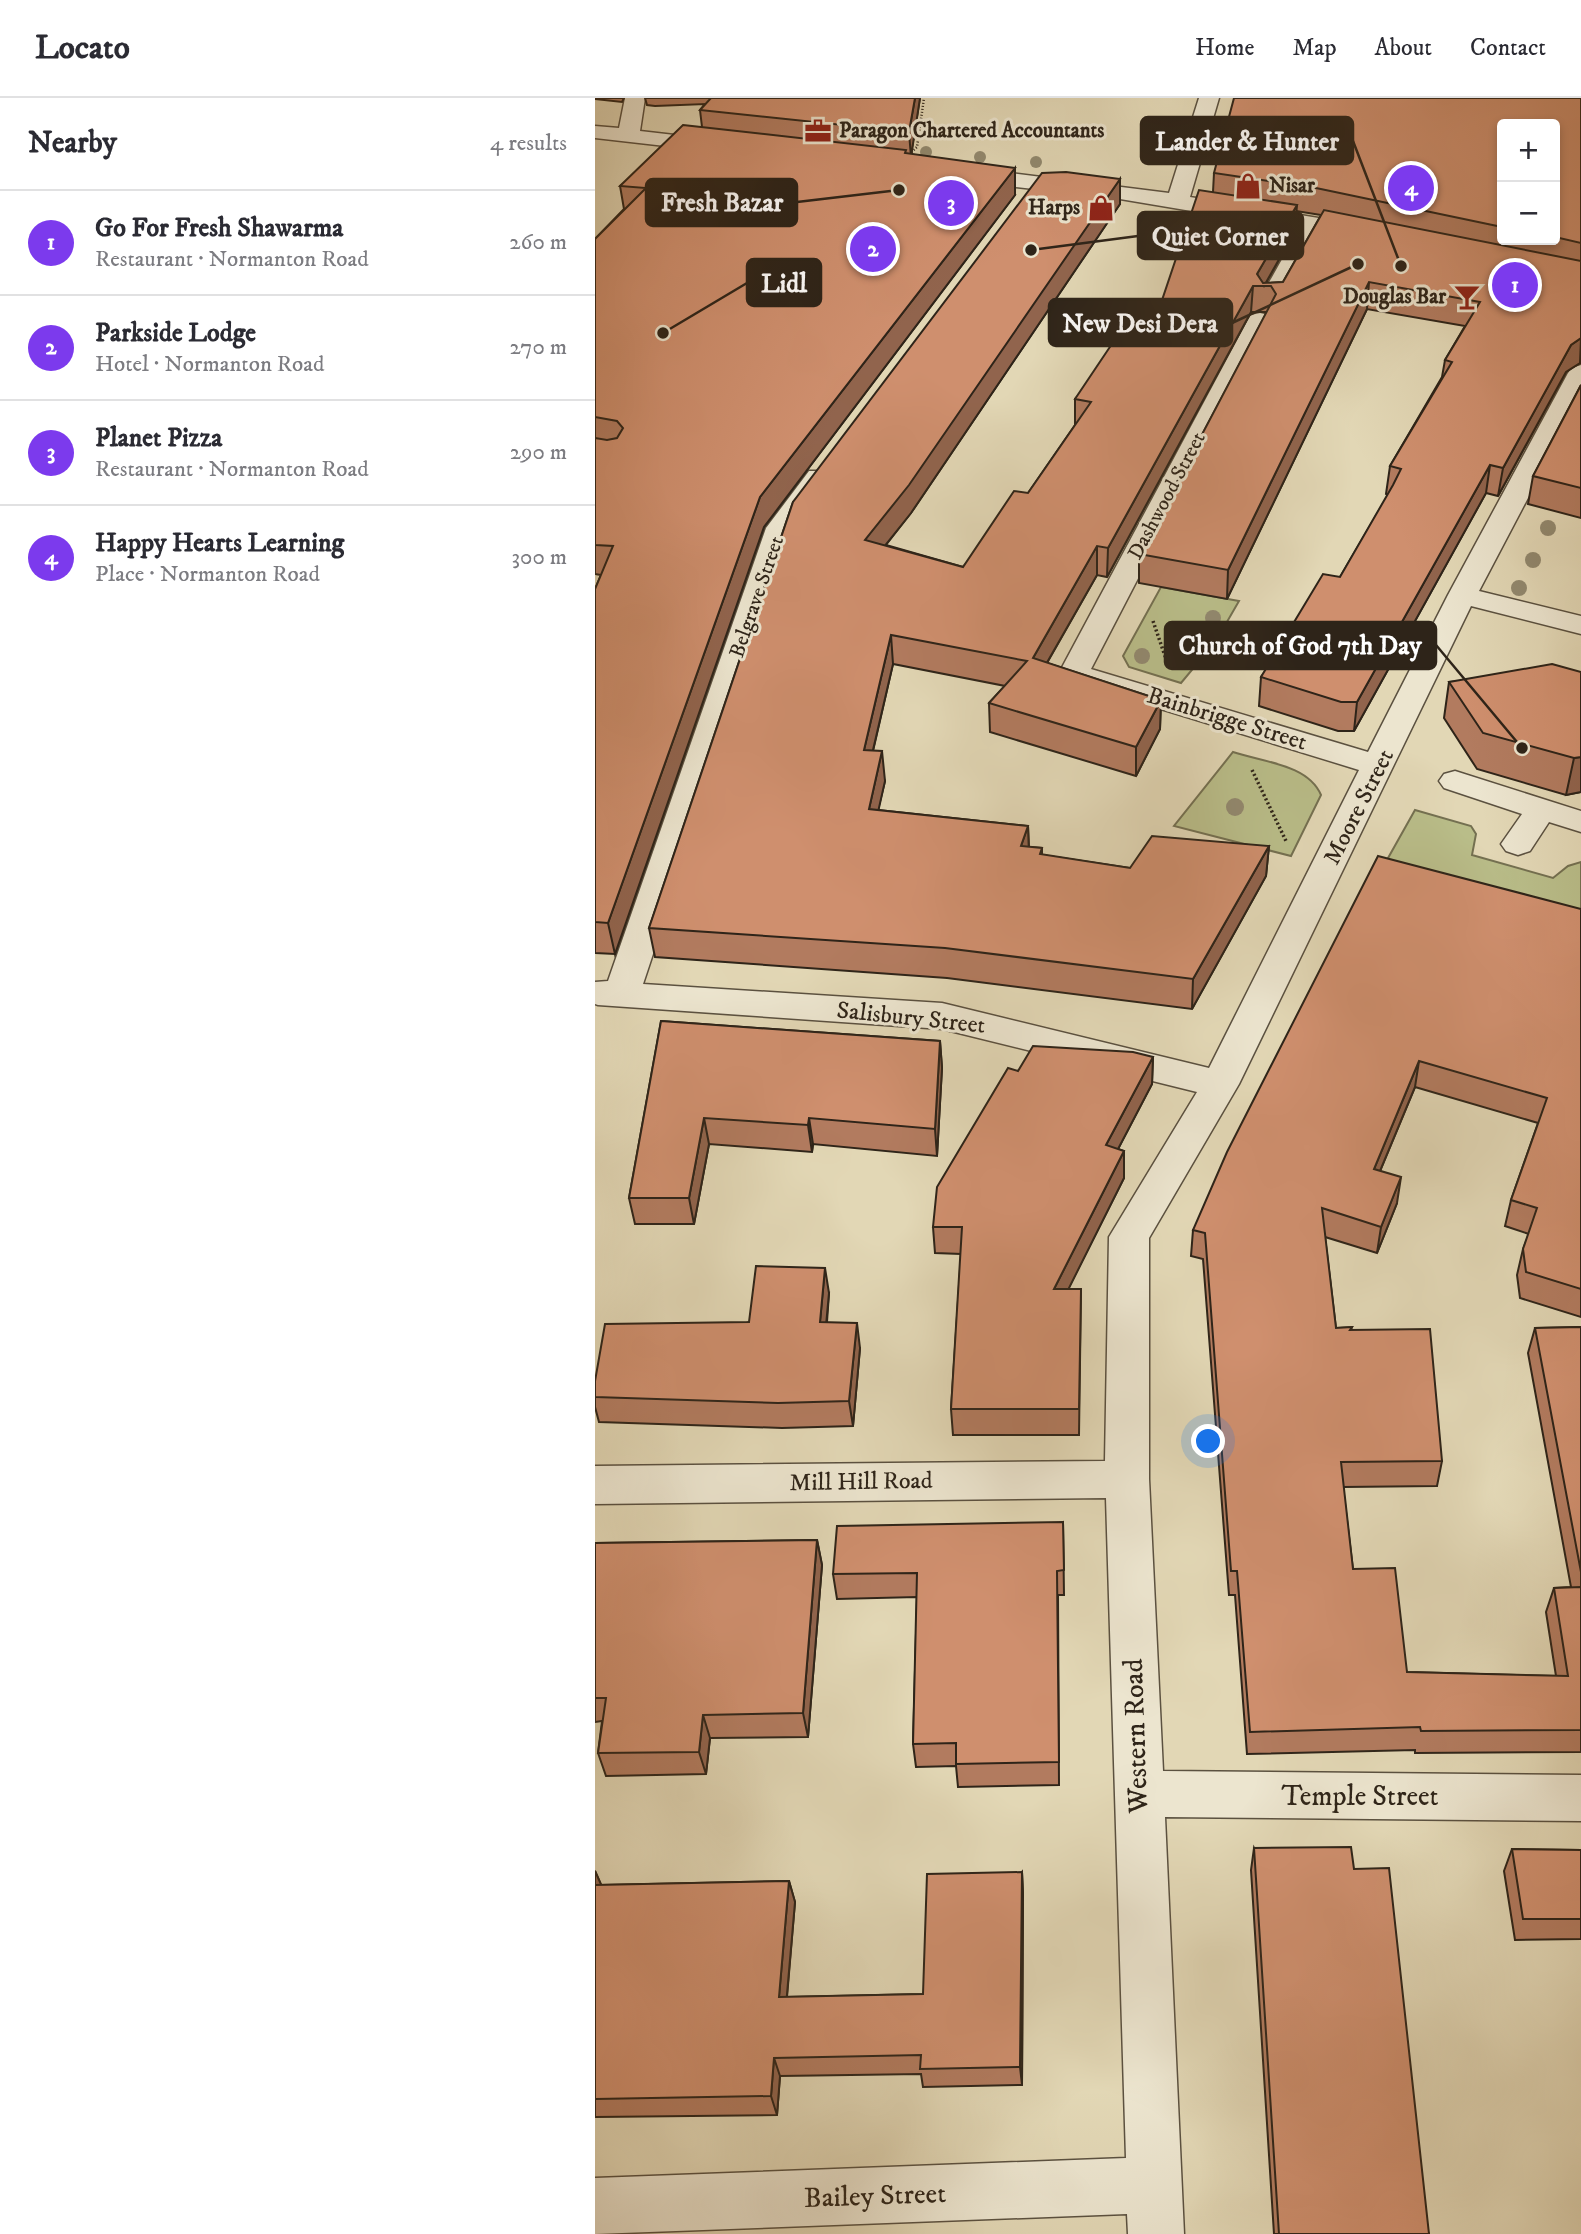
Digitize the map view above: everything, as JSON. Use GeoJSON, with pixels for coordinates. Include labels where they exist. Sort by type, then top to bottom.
{"type":"FeatureCollection","features":[{"type":"Feature","properties":{"kind":"street"},"geometry":{"type":"LineString","coordinates":[[629,135],[635,98]]}},
{"type":"Feature","properties":{"kind":"street"},"geometry":{"type":"LineString","coordinates":[[1178,200],[1193,118],[1209,98]]}},
{"type":"Feature","properties":{"kind":"street"},"geometry":{"type":"LineString","coordinates":[[595,132],[745,149]]}},
{"type":"Feature","properties":{"kind":"street"},"geometry":{"type":"LineString","coordinates":[[895,167],[1032,194],[1178,200],[1387,237]]}},
{"type":"Feature","properties":{"kind":"street","name":"Dashwood Street"},"geometry":{"type":"LineString","coordinates":[[1074,673],[1314,223]]}},
{"type":"Feature","properties":{"kind":"street","name":"Moore Street"},"geometry":{"type":"LineString","coordinates":[[1129,1237],[1220,1084],[1380,766],[1462,595],[1579,381]]}},
{"type":"Feature","properties":{"kind":"street","name":"Belgrave Street"},"geometry":{"type":"LineString","coordinates":[[608,994],[781,528],[839,450]]}},
{"type":"Feature","properties":{"kind":"street"},"geometry":{"type":"LineString","coordinates":[[1462,595],[1581,625]]}},
{"type":"Feature","properties":{"kind":"street","name":"Bainbrigge Street"},"geometry":{"type":"LineString","coordinates":[[1074,673],[1380,766]]}},
{"type":"Feature","properties":{"kind":"street"},"geometry":{"type":"LineString","coordinates":[[1455,781],[1581,822]]}},
{"type":"Feature","properties":{"kind":"street"},"geometry":{"type":"LineString","coordinates":[[1518,844],[1541,809]]}},
{"type":"Feature","properties":{"kind":"street","name":"Salisbury Street"},"geometry":{"type":"LineString","coordinates":[[608,994],[942,1016],[1220,1084]]}},
{"type":"Feature","properties":{"kind":"street","name":"Western Road"},"geometry":{"type":"LineString","coordinates":[[1129,1237],[1126,1479],[1156,2209]]}},
{"type":"Feature","properties":{"kind":"street","name":"Mill Hill Road"},"geometry":{"type":"LineString","coordinates":[[595,1485],[1126,1479]]}},
{"type":"Feature","properties":{"kind":"street","name":"Temple Street"},"geometry":{"type":"LineString","coordinates":[[1138,1794],[1581,1798]]}},
{"type":"Feature","properties":{"kind":"street","name":"Bailey Street"},"geometry":{"type":"LineString","coordinates":[[595,2206],[1156,2209]]}},
{"type":"Feature","properties":{"kind":"path"},"geometry":{"type":"LineString","coordinates":[[895,167],[917,148],[924,98]]}},
{"type":"Feature","properties":{"kind":"path"},"geometry":{"type":"LineString","coordinates":[[920,126],[938,128]]}},
{"type":"Feature","properties":{"kind":"path"},"geometry":{"type":"LineString","coordinates":[[1129,570],[1149,609],[1174,681],[1177,704]]}},
{"type":"Feature","properties":{"kind":"path"},"geometry":{"type":"LineString","coordinates":[[1238,723],[1245,756],[1291,853],[1320,884]]}},
{"type":"Feature","properties":{"kind":"green space"},"geometry":{"type":"Polygon","coordinates":[[[1161,587],[1239,601],[1216,641],[1181,683],[1129,667],[1123,656],[1161,587]]]}},
{"type":"Feature","properties":{"kind":"green space"},"geometry":{"type":"Polygon","coordinates":[[[1233,752],[1295,770],[1315,785],[1321,795],[1291,856],[1174,826],[1233,752]]]}},
{"type":"Feature","properties":{"kind":"green space"},"geometry":{"type":"Polygon","coordinates":[[[1415,810],[1471,826],[1476,834],[1472,855],[1553,878],[1568,866],[1581,862],[1581,912],[1374,883],[1415,810]]]}},
{"type":"Feature","properties":{"kind":"building"},"geometry":{"type":"Polygon","coordinates":[[[711,98],[915,98],[909,132],[700,110],[711,98]]]}},
{"type":"Feature","properties":{"kind":"building"},"geometry":{"type":"Polygon","coordinates":[[[1234,98],[1581,98],[1581,243],[1560,238],[1560,119],[1497,119],[1497,226],[1316,188],[1214,173],[1234,98]]]}},
{"type":"Feature","properties":{"kind":"building"},"geometry":{"type":"Polygon","coordinates":[[[683,125],[906,150],[905,153],[1015,168],[760,497],[608,923],[595,922],[595,589],[613,546],[595,545],[595,438],[617,438],[623,428],[617,421],[595,417],[595,239],[646,188],[620,186],[683,125]]]}},
{"type":"Feature","properties":{"kind":"building"},"geometry":{"type":"Polygon","coordinates":[[[1066,172],[1120,179],[909,485],[865,540],[963,567],[1014,491],[1028,493],[1091,402],[1075,399],[1136,308],[1158,312],[1199,190],[1297,205],[1257,274],[1263,283],[1283,282],[1324,210],[1581,261],[1581,338],[1571,345],[1503,468],[1490,465],[1357,702],[1341,702],[1261,677],[1323,574],[1340,577],[1401,469],[1390,466],[1452,362],[1445,360],[1480,302],[1369,282],[1228,570],[1139,554],[1276,294],[1271,286],[1253,286],[1108,548],[1097,546],[1033,658],[1161,700],[1136,747],[989,703],[1027,661],[891,635],[864,750],[882,751],[869,809],[1028,826],[1021,846],[1042,848],[1040,854],[1130,868],[1152,836],[1269,846],[1193,979],[945,948],[649,928],[793,502],[1042,173],[1066,172]]]}},
{"type":"Feature","properties":{"kind":"building"},"geometry":{"type":"Polygon","coordinates":[[[1581,385],[1581,488],[1533,476],[1581,385]]]}},
{"type":"Feature","properties":{"kind":"building"},"geometry":{"type":"Polygon","coordinates":[[[1552,664],[1581,672],[1581,757],[1574,758],[1483,733],[1449,682],[1552,664]]]}},
{"type":"Feature","properties":{"kind":"building"},"geometry":{"type":"Polygon","coordinates":[[[1378,856],[1581,909],[1581,1289],[1526,1272],[1523,1249],[1537,1208],[1511,1200],[1547,1098],[1419,1061],[1374,1169],[1401,1177],[1381,1227],[1322,1208],[1336,1328],[1430,1329],[1442,1461],[1341,1462],[1353,1569],[1395,1568],[1407,1672],[1568,1676],[1554,1588],[1581,1587],[1581,1730],[1421,1731],[1420,1727],[1250,1732],[1237,1571],[1231,1571],[1205,1233],[1193,1230],[1227,1152],[1378,856]]]}},
{"type":"Feature","properties":{"kind":"building"},"geometry":{"type":"Polygon","coordinates":[[[661,1021],[940,1041],[935,1129],[809,1118],[808,1125],[704,1118],[689,1198],[629,1198],[661,1021]]]}},
{"type":"Feature","properties":{"kind":"building"},"geometry":{"type":"Polygon","coordinates":[[[1033,1046],[1133,1052],[1153,1057],[1106,1145],[1124,1151],[1054,1289],[1081,1289],[1079,1409],[951,1409],[962,1227],[933,1227],[937,1187],[1008,1068],[1018,1071],[1033,1046]]]}},
{"type":"Feature","properties":{"kind":"building"},"geometry":{"type":"Polygon","coordinates":[[[756,1266],[825,1268],[820,1322],[857,1323],[849,1401],[778,1403],[595,1397],[595,1381],[605,1324],[749,1322],[756,1266]]]}},
{"type":"Feature","properties":{"kind":"building"},"geometry":{"type":"Polygon","coordinates":[[[1581,1327],[1581,1572],[1535,1328],[1581,1327]]]}},
{"type":"Feature","properties":{"kind":"building"},"geometry":{"type":"Polygon","coordinates":[[[1063,1522],[1064,1570],[1057,1571],[1059,1762],[956,1764],[956,1743],[913,1744],[917,1573],[833,1574],[837,1526],[1063,1522]]]}},
{"type":"Feature","properties":{"kind":"building"},"geometry":{"type":"Polygon","coordinates":[[[817,1540],[803,1713],[703,1715],[699,1752],[598,1753],[606,1698],[595,1698],[595,1543],[817,1540]]]}},
{"type":"Feature","properties":{"kind":"building"},"geometry":{"type":"Polygon","coordinates":[[[1351,1847],[1354,1869],[1389,1868],[1429,2234],[1279,2234],[1254,1848],[1351,1847]]]}},
{"type":"Feature","properties":{"kind":"building"},"geometry":{"type":"Polygon","coordinates":[[[1512,1849],[1581,1850],[1581,1919],[1523,1919],[1512,1849]]]}},
{"type":"Feature","properties":{"kind":"building"},"geometry":{"type":"Polygon","coordinates":[[[1022,1872],[1020,2067],[920,2069],[921,2055],[774,2058],[771,2096],[595,2099],[595,1885],[789,1881],[779,1997],[923,1994],[927,1874],[1022,1872]]]}},
{"type":"Feature","properties":{"kind":"place","name":"Paragon Chartered Accountants"},"geometry":{"type":"Point","coordinates":[818,131]}},
{"type":"Feature","properties":{"kind":"place","name":"Nisar"},"geometry":{"type":"Point","coordinates":[1248,186]}},
{"type":"Feature","properties":{"kind":"place","name":"Happy Hearts Learning"},"geometry":{"type":"Point","coordinates":[1411,188]}},
{"type":"Feature","properties":{"kind":"place","name":"Fresh Bazar"},"geometry":{"type":"Point","coordinates":[899,190]}},
{"type":"Feature","properties":{"kind":"place","name":"Planet Pizza"},"geometry":{"type":"Point","coordinates":[951,203]}},
{"type":"Feature","properties":{"kind":"place","name":"Harps"},"geometry":{"type":"Point","coordinates":[1101,208]}},
{"type":"Feature","properties":{"kind":"place","name":"Parkside Lodge"},"geometry":{"type":"Point","coordinates":[873,249]}},
{"type":"Feature","properties":{"kind":"place","name":"Quiet Corner"},"geometry":{"type":"Point","coordinates":[1031,250]}},
{"type":"Feature","properties":{"kind":"place","name":"New Desi Dera"},"geometry":{"type":"Point","coordinates":[1358,264]}},
{"type":"Feature","properties":{"kind":"place","name":"Lander & Hunter"},"geometry":{"type":"Point","coordinates":[1401,266]}},
{"type":"Feature","properties":{"kind":"place","name":"Go For Fresh Shawarma"},"geometry":{"type":"Point","coordinates":[1515,285]}},
{"type":"Feature","properties":{"kind":"place","name":"Douglas Bar"},"geometry":{"type":"Point","coordinates":[1467,297]}},
{"type":"Feature","properties":{"kind":"place","name":"Lidl"},"geometry":{"type":"Point","coordinates":[663,333]}},
{"type":"Feature","properties":{"kind":"place","name":"Church of God 7th Day"},"geometry":{"type":"Point","coordinates":[1522,748]}}]}
